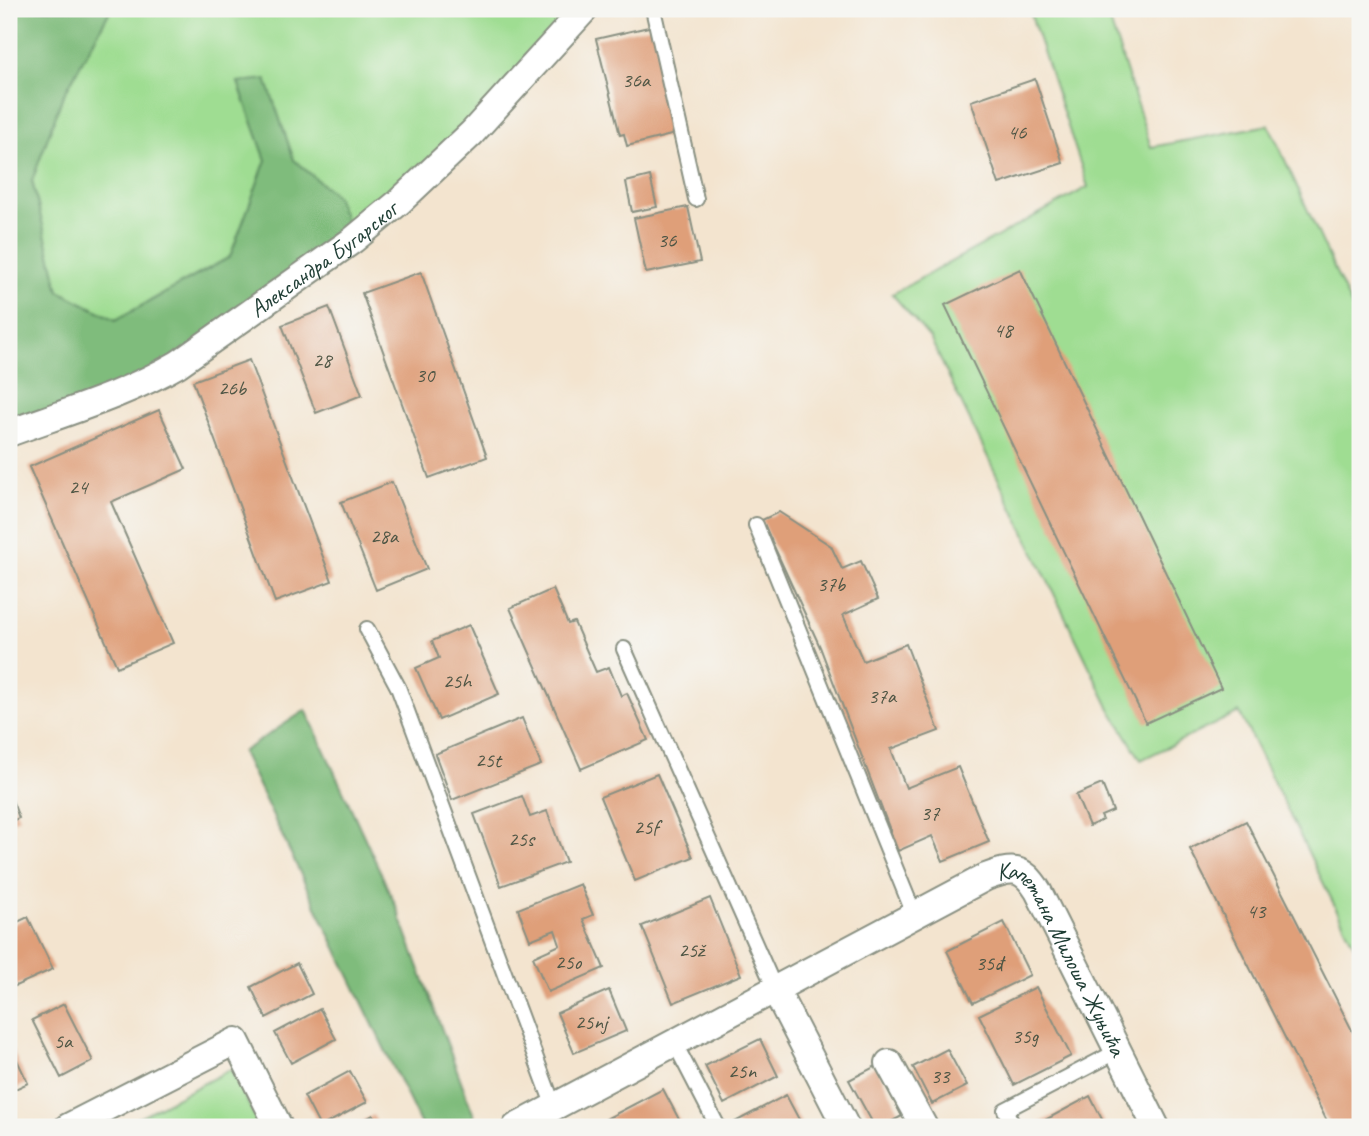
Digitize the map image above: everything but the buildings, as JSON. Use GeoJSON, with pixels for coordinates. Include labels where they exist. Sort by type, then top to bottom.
{"type":"FeatureCollection","features":[{"type":"Feature","properties":{"kind":"street","name":"Александра Бугарског"},"geometry":{"type":"LineString","coordinates":[[9,433],[156,377],[353,240],[399,202],[472,133],[585,9]]}},
{"type":"Feature","properties":{"kind":"street","name":"Капетана Милоша Жуњића"},"geometry":{"type":"LineString","coordinates":[[516,1127],[559,1117],[674,1042],[986,877],[1014,870],[1029,876],[1038,891],[1156,1127]]}},
{"type":"Feature","properties":{"kind":"street"},"geometry":{"type":"LineString","coordinates":[[775,989],[846,1127]]}},
{"type":"Feature","properties":{"kind":"street"},"geometry":{"type":"LineString","coordinates":[[68,1127],[236,1041],[279,1127]]}},
{"type":"Feature","properties":{"kind":"street"},"geometry":{"type":"LineString","coordinates":[[889,1063],[924,1127]]}},
{"type":"Feature","properties":{"kind":"lane"},"geometry":{"type":"LineString","coordinates":[[653,9],[696,199]]}},
{"type":"Feature","properties":{"kind":"lane"},"geometry":{"type":"LineString","coordinates":[[756,525],[914,914]]}},
{"type":"Feature","properties":{"kind":"lane"},"geometry":{"type":"LineString","coordinates":[[367,629],[398,687],[559,1117]]}},
{"type":"Feature","properties":{"kind":"lane"},"geometry":{"type":"LineString","coordinates":[[624,649],[775,989]]}},
{"type":"Feature","properties":{"kind":"lane"},"geometry":{"type":"LineString","coordinates":[[674,1042],[718,1127]]}},
{"type":"Feature","properties":{"kind":"lane"},"geometry":{"type":"LineString","coordinates":[[1014,1127],[1005,1110],[1118,1051]]}},
{"type":"Feature","properties":{"kind":"green space"},"geometry":{"type":"Polygon","coordinates":[[[9,9],[111,9],[62,98],[32,181],[59,291],[116,320],[230,257],[266,160],[238,82],[266,79],[294,160],[336,196],[353,240],[178,364],[9,433],[9,9]]]}},
{"type":"Feature","properties":{"kind":"green space"},"geometry":{"type":"Polygon","coordinates":[[[111,9],[565,9],[569,25],[353,240],[336,196],[294,160],[266,80],[238,82],[266,160],[230,257],[116,320],[59,291],[32,181],[62,98],[111,9]]]}},
{"type":"Feature","properties":{"kind":"green space"},"geometry":{"type":"Polygon","coordinates":[[[1029,9],[1106,9],[1151,147],[1269,125],[1360,325],[1360,957],[1239,712],[1141,760],[1109,707],[930,338],[892,294],[1088,187],[1029,9]]]}},
{"type":"Feature","properties":{"kind":"green space"},"geometry":{"type":"Polygon","coordinates":[[[306,710],[396,906],[477,1124],[471,1127],[422,1127],[242,752],[306,710]]]}},
{"type":"Feature","properties":{"kind":"green space"},"geometry":{"type":"Polygon","coordinates":[[[231,1069],[260,1127],[120,1127],[231,1069]]]}}]}
